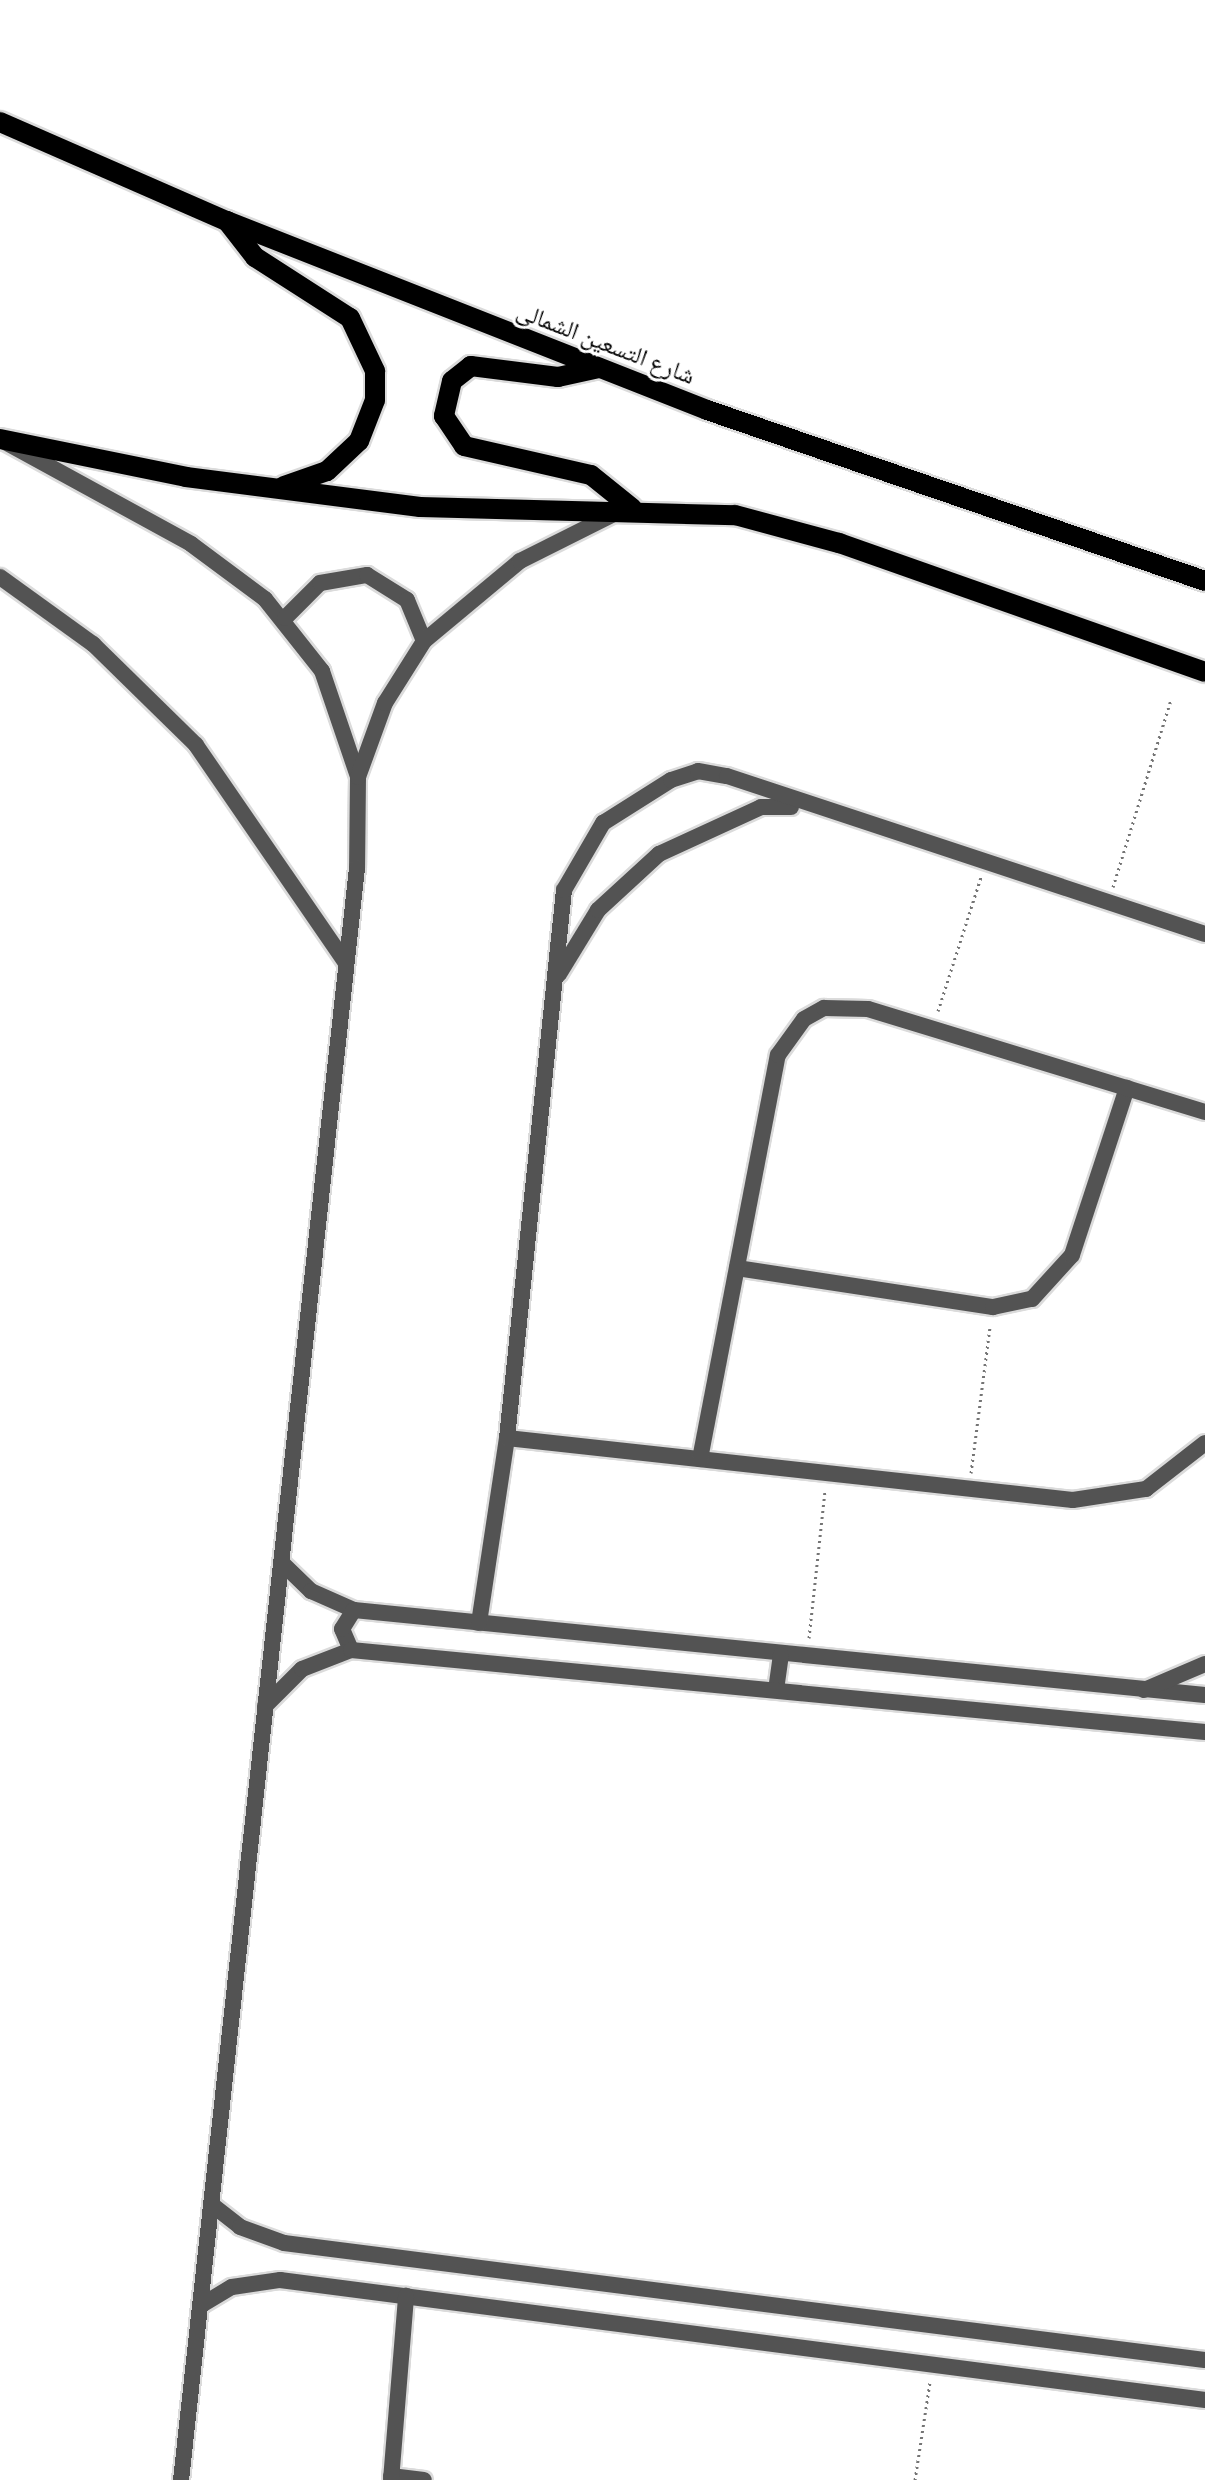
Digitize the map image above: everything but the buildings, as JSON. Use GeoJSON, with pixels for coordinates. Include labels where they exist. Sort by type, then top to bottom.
{"type":"FeatureCollection","features":[{"type":"Feature","properties":{"kind":"main road","name":"شارع التسعين الشمالى"},"geometry":{"type":"LineString","coordinates":[[0,122],[227,221],[599,368],[1205,581]]}},
{"type":"Feature","properties":{"kind":"main road"},"geometry":{"type":"LineString","coordinates":[[227,221],[255,257],[350,318],[375,371],[372,415],[350,453],[314,478],[277,488]]}},
{"type":"Feature","properties":{"kind":"main road"},"geometry":{"type":"LineString","coordinates":[[599,368],[558,377],[471,366],[452,381],[444,416],[464,446],[591,475],[632,508]]}},
{"type":"Feature","properties":{"kind":"main road"},"geometry":{"type":"LineString","coordinates":[[0,439],[277,488],[420,507],[632,508],[735,515],[805,531],[1205,672]]}},
{"type":"Feature","properties":{"kind":"street"},"geometry":{"type":"LineString","coordinates":[[0,439],[191,544],[285,618],[322,671],[358,777],[359,842],[181,2480]]}},
{"type":"Feature","properties":{"kind":"street"},"geometry":{"type":"LineString","coordinates":[[358,777],[385,703],[424,641],[520,561],[632,508]]}},
{"type":"Feature","properties":{"kind":"street"},"geometry":{"type":"LineString","coordinates":[[285,618],[320,583],[367,575],[407,600],[424,641]]}},
{"type":"Feature","properties":{"kind":"street"},"geometry":{"type":"LineString","coordinates":[[0,577],[93,644],[196,745],[345,962]]}},
{"type":"Feature","properties":{"kind":"street"},"geometry":{"type":"LineString","coordinates":[[479,1623],[507,1438],[572,865],[625,804],[698,771],[801,807],[986,862],[1108,906],[1205,934]]}},
{"type":"Feature","properties":{"kind":"street"},"geometry":{"type":"LineString","coordinates":[[557,979],[598,910],[659,854],[761,807],[801,807]]}},
{"type":"Feature","properties":{"kind":"street"},"geometry":{"type":"LineString","coordinates":[[700,1459],[737,1268],[788,1035],[824,1008],[846,1005],[933,1028],[1205,1112]]}},
{"type":"Feature","properties":{"kind":"street"},"geometry":{"type":"LineString","coordinates":[[737,1268],[993,1307],[1032,1299],[1062,1273],[1127,1088]]}},
{"type":"Feature","properties":{"kind":"street"},"geometry":{"type":"LineString","coordinates":[[507,1438],[968,1488],[1110,1499],[1157,1483],[1205,1443]]}},
{"type":"Feature","properties":{"kind":"street"},"geometry":{"type":"LineString","coordinates":[[281,1562],[311,1591],[354,1610],[1138,1692],[1205,1695]]}},
{"type":"Feature","properties":{"kind":"street"},"geometry":{"type":"LineString","coordinates":[[351,1650],[342,1629],[354,1610]]}},
{"type":"Feature","properties":{"kind":"street"},"geometry":{"type":"LineString","coordinates":[[265,1706],[302,1669],[351,1650],[1205,1732]]}},
{"type":"Feature","properties":{"kind":"street"},"geometry":{"type":"LineString","coordinates":[[776,1690],[781,1655]]}},
{"type":"Feature","properties":{"kind":"street"},"geometry":{"type":"LineString","coordinates":[[1138,1692],[1205,1664]]}},
{"type":"Feature","properties":{"kind":"street"},"geometry":{"type":"LineString","coordinates":[[211,2204],[240,2227],[284,2243],[1205,2360]]}},
{"type":"Feature","properties":{"kind":"street"},"geometry":{"type":"LineString","coordinates":[[200,2306],[264,2280],[932,2362],[1205,2400]]}},
{"type":"Feature","properties":{"kind":"street"},"geometry":{"type":"LineString","coordinates":[[406,2296],[391,2478],[424,2480]]}},
{"type":"Feature","properties":{"kind":"path"},"geometry":{"type":"LineString","coordinates":[[1108,906],[1171,700]]}},
{"type":"Feature","properties":{"kind":"path"},"geometry":{"type":"LineString","coordinates":[[933,1028],[986,862]]}},
{"type":"Feature","properties":{"kind":"path"},"geometry":{"type":"LineString","coordinates":[[968,1488],[993,1307]]}},
{"type":"Feature","properties":{"kind":"path"},"geometry":{"type":"LineString","coordinates":[[806,1657],[827,1473]]}},
{"type":"Feature","properties":{"kind":"path"},"geometry":{"type":"LineString","coordinates":[[915,2480],[932,2362]]}}]}
